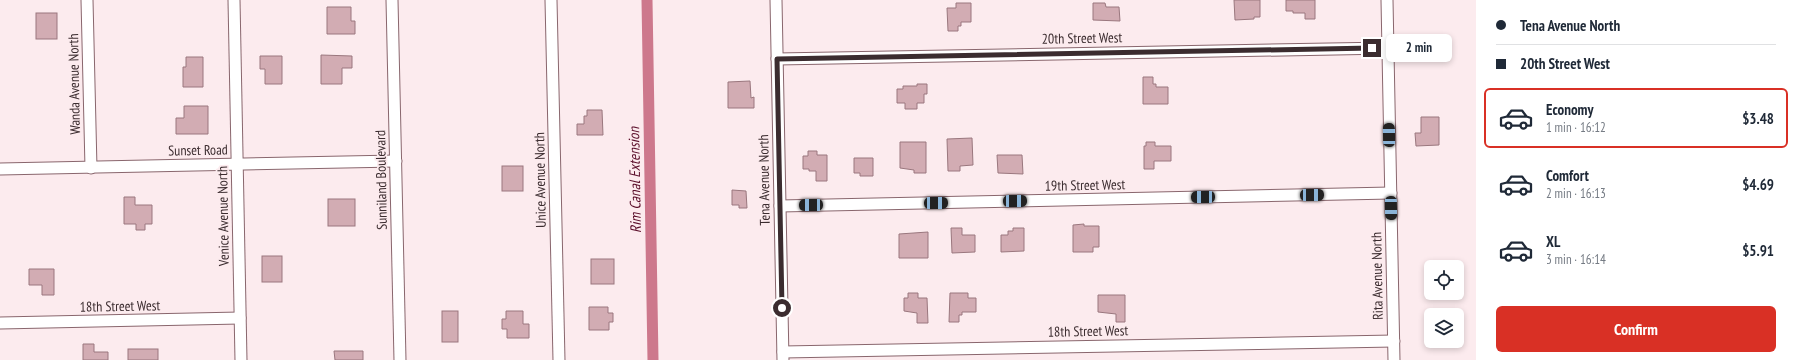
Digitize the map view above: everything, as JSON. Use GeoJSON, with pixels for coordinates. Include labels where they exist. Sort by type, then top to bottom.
{"type":"FeatureCollection","features":[{"type":"Feature","properties":{"kind":"street","name":"Wanda Avenue North"},"geometry":{"type":"LineString","coordinates":[[87,0],[91,168]]}},
{"type":"Feature","properties":{"kind":"street","name":"Venice Avenue North"},"geometry":{"type":"LineString","coordinates":[[234,0],[241,360]]}},
{"type":"Feature","properties":{"kind":"street","name":"Sunniland Boulevard"},"geometry":{"type":"LineString","coordinates":[[392,0],[400,360]]}},
{"type":"Feature","properties":{"kind":"street","name":"Unice Avenue North"},"geometry":{"type":"LineString","coordinates":[[551,0],[559,360]]}},
{"type":"Feature","properties":{"kind":"street","name":"Tena Avenue North"},"geometry":{"type":"LineString","coordinates":[[776,0],[783,356]]}},
{"type":"Feature","properties":{"kind":"street","name":"Rita Avenue North"},"geometry":{"type":"LineString","coordinates":[[1387,0],[1394,360]]}},
{"type":"Feature","properties":{"kind":"street","name":"20th Street West"},"geometry":{"type":"LineString","coordinates":[[777,59],[1388,48]]}},
{"type":"Feature","properties":{"kind":"street","name":"Sunset Road"},"geometry":{"type":"LineString","coordinates":[[0,169],[396,161]]}},
{"type":"Feature","properties":{"kind":"street","name":"19th Street West"},"geometry":{"type":"LineString","coordinates":[[780,206],[1390,193]]}},
{"type":"Feature","properties":{"kind":"street","name":"18th Street West"},"geometry":{"type":"LineString","coordinates":[[0,323],[240,318]]}},
{"type":"Feature","properties":{"kind":"street","name":"18th Street West"},"geometry":{"type":"LineString","coordinates":[[783,356],[1394,340]]}},
{"type":"Feature","properties":{"kind":"building"},"geometry":{"type":"Polygon","coordinates":[[[1234,0],[1260,0],[1260,17],[1254,17],[1254,19],[1235,20],[1234,0]]]}},
{"type":"Feature","properties":{"kind":"building"},"geometry":{"type":"Polygon","coordinates":[[[1286,0],[1315,0],[1315,19],[1305,19],[1305,13],[1293,13],[1293,11],[1286,11],[1286,0]]]}},
{"type":"Feature","properties":{"kind":"building"},"geometry":{"type":"Polygon","coordinates":[[[956,3],[971,3],[971,22],[961,22],[961,26],[958,26],[958,31],[948,31],[947,8],[956,8],[956,3]]]}},
{"type":"Feature","properties":{"kind":"building"},"geometry":{"type":"Polygon","coordinates":[[[1093,3],[1105,3],[1106,7],[1119,7],[1120,21],[1093,20],[1093,3]]]}},
{"type":"Feature","properties":{"kind":"building"},"geometry":{"type":"Polygon","coordinates":[[[327,7],[351,7],[351,21],[355,21],[355,34],[327,34],[327,7]]]}},
{"type":"Feature","properties":{"kind":"building"},"geometry":{"type":"Polygon","coordinates":[[[36,13],[57,13],[57,39],[36,39],[36,13]]]}},
{"type":"Feature","properties":{"kind":"building"},"geometry":{"type":"Polygon","coordinates":[[[321,55],[352,56],[352,68],[342,68],[342,84],[321,84],[321,55]]]}},
{"type":"Feature","properties":{"kind":"building"},"geometry":{"type":"Polygon","coordinates":[[[260,56],[282,56],[282,84],[265,84],[265,69],[260,69],[260,56]]]}},
{"type":"Feature","properties":{"kind":"building"},"geometry":{"type":"Polygon","coordinates":[[[186,57],[203,57],[203,87],[183,87],[183,67],[186,67],[186,57]]]}},
{"type":"Feature","properties":{"kind":"building"},"geometry":{"type":"Polygon","coordinates":[[[1143,77],[1153,77],[1153,84],[1156,84],[1156,87],[1168,87],[1168,104],[1143,104],[1143,77]]]}},
{"type":"Feature","properties":{"kind":"building"},"geometry":{"type":"Polygon","coordinates":[[[750,81],[751,98],[754,97],[754,108],[728,108],[728,82],[750,81]]]}},
{"type":"Feature","properties":{"kind":"building"},"geometry":{"type":"Polygon","coordinates":[[[917,84],[927,84],[927,94],[924,94],[924,103],[917,103],[917,109],[905,109],[905,103],[897,103],[897,89],[903,89],[903,86],[917,86],[917,84]]]}},
{"type":"Feature","properties":{"kind":"building"},"geometry":{"type":"Polygon","coordinates":[[[184,106],[208,106],[208,134],[176,134],[176,118],[184,118],[184,106]]]}},
{"type":"Feature","properties":{"kind":"building"},"geometry":{"type":"Polygon","coordinates":[[[587,110],[602,110],[603,135],[577,135],[577,124],[584,124],[584,116],[587,116],[587,110]]]}},
{"type":"Feature","properties":{"kind":"building"},"geometry":{"type":"Polygon","coordinates":[[[1421,117],[1439,117],[1439,145],[1416,146],[1415,133],[1421,133],[1421,117]]]}},
{"type":"Feature","properties":{"kind":"building"},"geometry":{"type":"Polygon","coordinates":[[[972,138],[973,165],[960,166],[960,171],[948,171],[947,139],[972,138]]]}},
{"type":"Feature","properties":{"kind":"building"},"geometry":{"type":"Polygon","coordinates":[[[900,142],[926,142],[926,173],[914,173],[914,170],[900,168],[900,142]]]}},
{"type":"Feature","properties":{"kind":"building"},"geometry":{"type":"Polygon","coordinates":[[[1146,142],[1155,142],[1155,146],[1171,146],[1171,161],[1154,161],[1154,169],[1144,169],[1144,146],[1146,146],[1146,142]]]}},
{"type":"Feature","properties":{"kind":"building"},"geometry":{"type":"Polygon","coordinates":[[[808,151],[817,151],[817,155],[827,155],[827,181],[816,181],[816,171],[803,169],[803,156],[808,156],[808,151]]]}},
{"type":"Feature","properties":{"kind":"building"},"geometry":{"type":"Polygon","coordinates":[[[997,155],[1022,155],[1023,174],[998,173],[997,155]]]}},
{"type":"Feature","properties":{"kind":"building"},"geometry":{"type":"Polygon","coordinates":[[[854,158],[873,158],[873,176],[860,176],[860,173],[854,173],[854,158]]]}},
{"type":"Feature","properties":{"kind":"building"},"geometry":{"type":"Polygon","coordinates":[[[502,166],[523,166],[523,191],[502,191],[502,166]]]}},
{"type":"Feature","properties":{"kind":"building"},"geometry":{"type":"Polygon","coordinates":[[[732,190],[746,191],[747,208],[739,208],[739,205],[732,205],[732,190]]]}},
{"type":"Feature","properties":{"kind":"building"},"geometry":{"type":"Polygon","coordinates":[[[124,197],[135,197],[135,205],[152,205],[152,224],[145,224],[145,230],[136,230],[136,224],[124,224],[124,197]]]}},
{"type":"Feature","properties":{"kind":"building"},"geometry":{"type":"Polygon","coordinates":[[[328,199],[355,199],[355,226],[328,226],[328,199]]]}},
{"type":"Feature","properties":{"kind":"building"},"geometry":{"type":"Polygon","coordinates":[[[1084,224],[1084,226],[1099,226],[1099,247],[1093,247],[1093,252],[1073,252],[1073,225],[1084,224]]]}},
{"type":"Feature","properties":{"kind":"building"},"geometry":{"type":"Polygon","coordinates":[[[951,228],[962,228],[962,235],[975,235],[975,252],[952,253],[951,228]]]}},
{"type":"Feature","properties":{"kind":"building"},"geometry":{"type":"Polygon","coordinates":[[[1013,228],[1024,228],[1024,251],[1001,252],[1001,235],[1008,235],[1008,231],[1013,231],[1013,228]]]}},
{"type":"Feature","properties":{"kind":"building"},"geometry":{"type":"Polygon","coordinates":[[[928,232],[928,258],[899,258],[899,234],[928,232]]]}},
{"type":"Feature","properties":{"kind":"building"},"geometry":{"type":"Polygon","coordinates":[[[262,256],[282,256],[282,282],[262,282],[262,256]]]}},
{"type":"Feature","properties":{"kind":"building"},"geometry":{"type":"Polygon","coordinates":[[[591,259],[614,259],[614,284],[591,284],[591,259]]]}},
{"type":"Feature","properties":{"kind":"building"},"geometry":{"type":"Polygon","coordinates":[[[29,269],[54,269],[54,295],[42,295],[42,285],[29,285],[29,269]]]}},
{"type":"Feature","properties":{"kind":"building"},"geometry":{"type":"Polygon","coordinates":[[[908,293],[918,293],[918,298],[927,298],[928,323],[917,323],[917,313],[904,311],[904,298],[908,298],[908,293]]]}},
{"type":"Feature","properties":{"kind":"building"},"geometry":{"type":"Polygon","coordinates":[[[950,293],[968,293],[968,298],[976,298],[976,312],[962,312],[962,315],[959,315],[959,322],[949,322],[950,293]]]}},
{"type":"Feature","properties":{"kind":"building"},"geometry":{"type":"Polygon","coordinates":[[[1098,295],[1125,295],[1125,322],[1116,322],[1116,314],[1098,312],[1098,295]]]}},
{"type":"Feature","properties":{"kind":"building"},"geometry":{"type":"Polygon","coordinates":[[[589,307],[608,307],[608,313],[613,313],[613,322],[609,322],[609,330],[589,330],[589,307]]]}},
{"type":"Feature","properties":{"kind":"building"},"geometry":{"type":"Polygon","coordinates":[[[442,311],[458,311],[458,342],[442,342],[442,311]]]}},
{"type":"Feature","properties":{"kind":"building"},"geometry":{"type":"Polygon","coordinates":[[[506,311],[523,311],[523,324],[529,324],[529,338],[507,338],[507,329],[502,329],[502,319],[506,319],[506,311]]]}},
{"type":"Feature","properties":{"kind":"building"},"geometry":{"type":"Polygon","coordinates":[[[83,344],[94,344],[94,352],[108,352],[108,360],[83,360],[83,344]]]}},
{"type":"Feature","properties":{"kind":"building"},"geometry":{"type":"Polygon","coordinates":[[[128,349],[158,349],[158,360],[128,360],[128,349]]]}},
{"type":"Feature","properties":{"kind":"building"},"geometry":{"type":"Polygon","coordinates":[[[334,351],[363,351],[363,360],[335,360],[334,351]]]}},
{"type":"Feature","properties":{"kind":"waterway","name":"Rim Canal Extension"},"geometry":{"type":"LineString","coordinates":[[647,0],[653,360]]}},
{"type":"Feature","properties":{"kind":"route"},"geometry":{"type":"LineString","coordinates":[[782,308],[777,59],[1372,48]]}}]}
